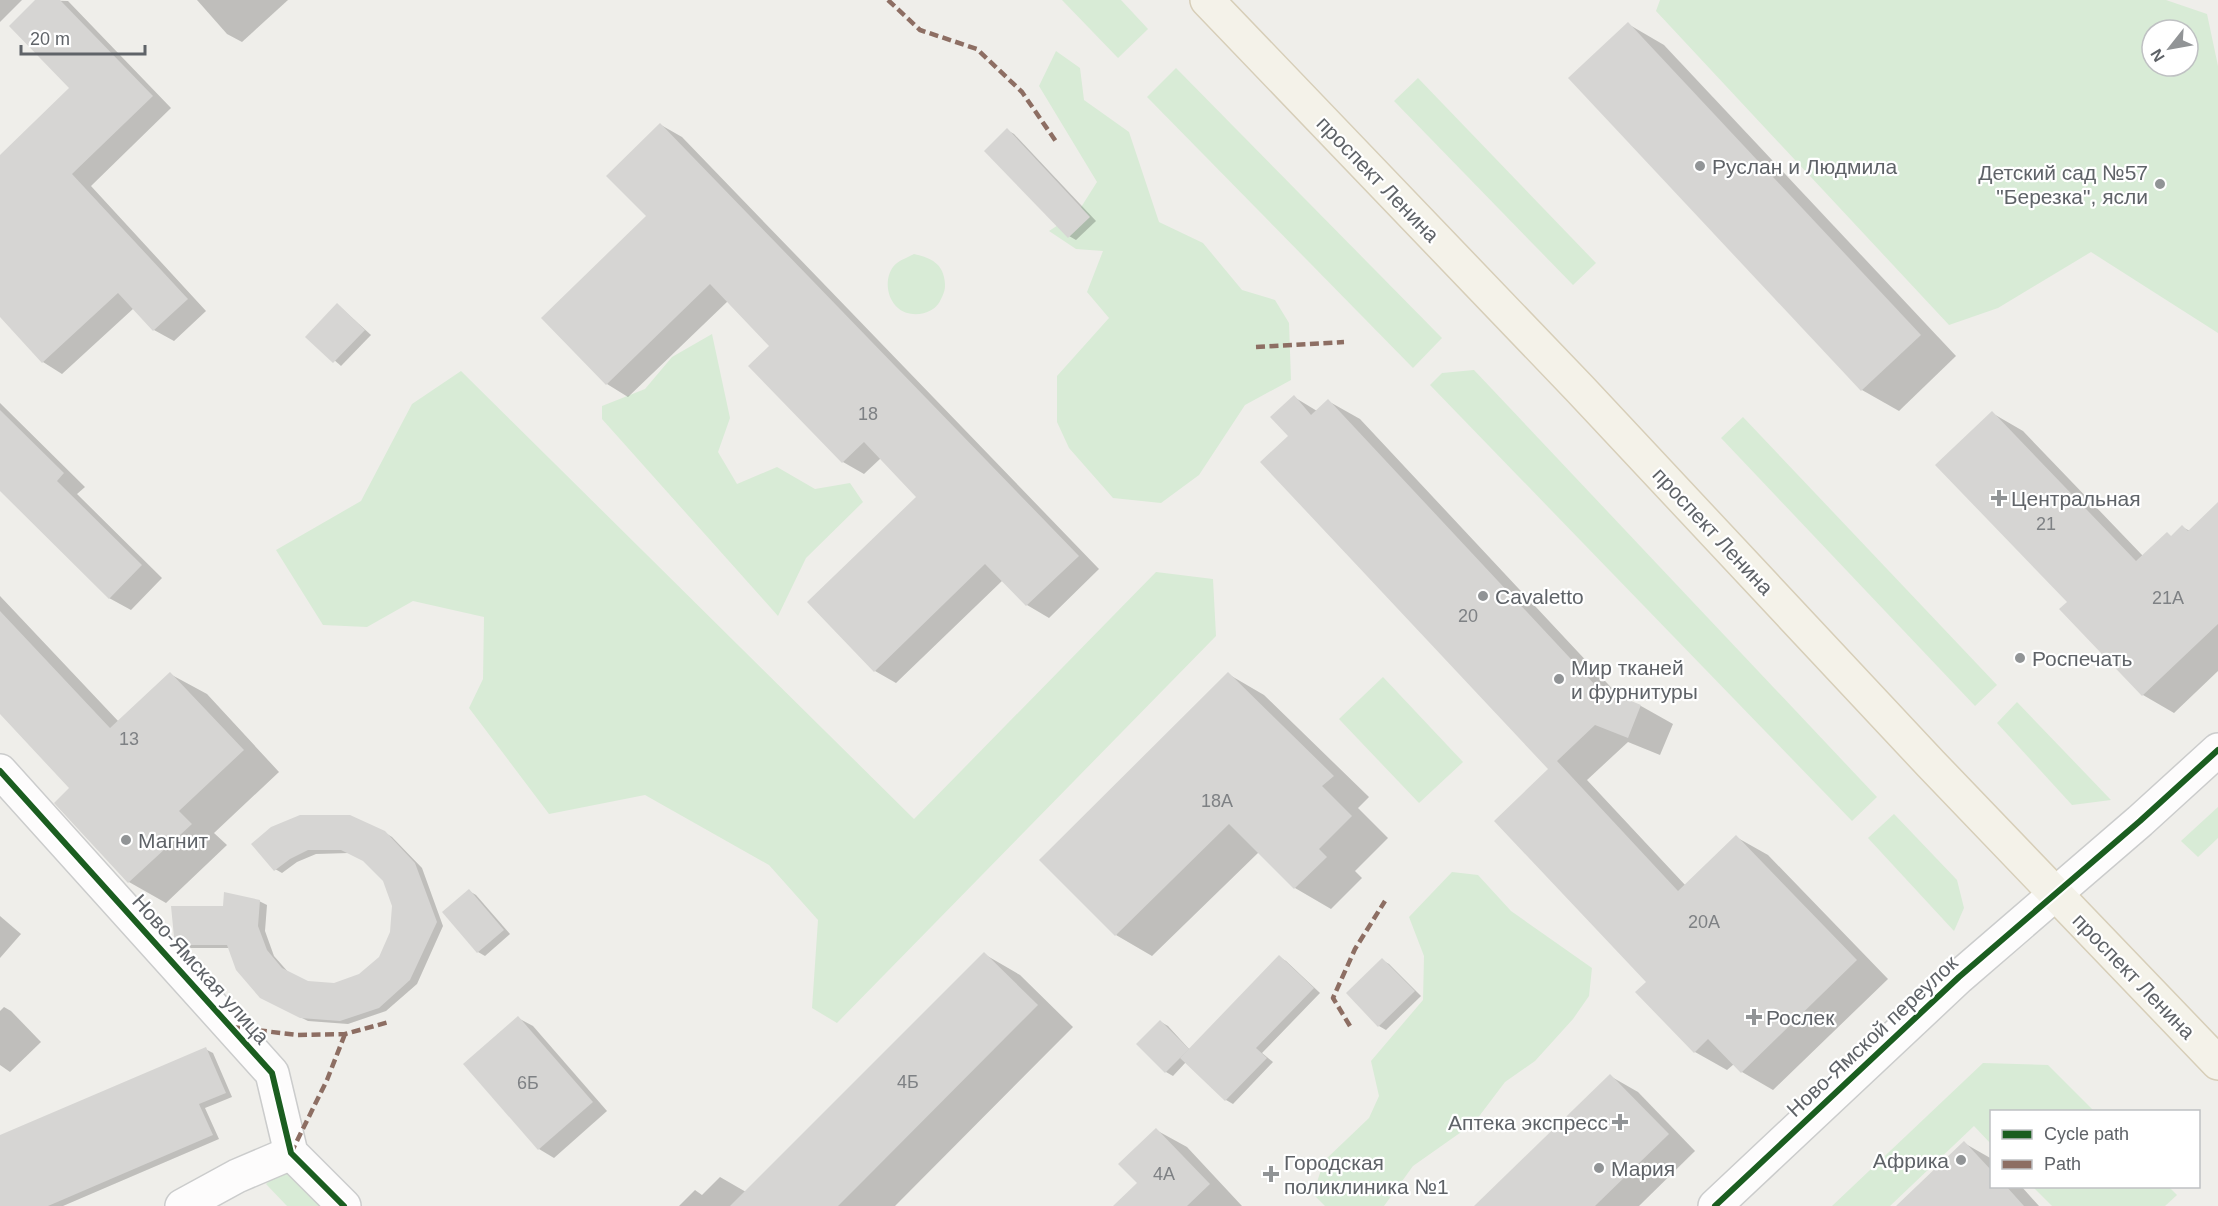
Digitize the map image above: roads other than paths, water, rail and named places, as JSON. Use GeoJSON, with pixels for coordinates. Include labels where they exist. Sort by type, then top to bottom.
{"type":"FeatureCollection","features":[{"type":"Feature","properties":{"kind":"main road","name":"проспект Ленина"},"geometry":{"type":"LineString","coordinates":[[1207,0],[1580,389],[1931,764],[2218,1063]]}},
{"type":"Feature","properties":{"kind":"street","name":"Ново-Ямской переулок"},"geometry":{"type":"LineString","coordinates":[[1715,1206],[1959,977],[2140,821],[2218,750]]}},
{"type":"Feature","properties":{"kind":"street","name":"Ново-Ямская улица"},"geometry":{"type":"LineString","coordinates":[[0,771],[272,1073],[291,1154]]}},
{"type":"Feature","properties":{"kind":"street"},"geometry":{"type":"LineString","coordinates":[[182,1206],[237,1176],[291,1154],[344,1206]]}},
{"type":"Feature","properties":{"kind":"place","name":"Руслан и Людмила"},"geometry":{"type":"Point","coordinates":[1700,166]}},
{"type":"Feature","properties":{"kind":"place","name":"Детский сад №57 \"Березка\", ясли"},"geometry":{"type":"Point","coordinates":[2160,184]}},
{"type":"Feature","properties":{"kind":"place","name":"Центральная"},"geometry":{"type":"Point","coordinates":[1999,498]}},
{"type":"Feature","properties":{"kind":"place","name":"Cavaletto"},"geometry":{"type":"Point","coordinates":[1483,596]}},
{"type":"Feature","properties":{"kind":"place","name":"Роспечать"},"geometry":{"type":"Point","coordinates":[2020,658]}},
{"type":"Feature","properties":{"kind":"place","name":"Мир тканей и фурнитуры"},"geometry":{"type":"Point","coordinates":[1559,679]}},
{"type":"Feature","properties":{"kind":"place","name":"Магнит"},"geometry":{"type":"Point","coordinates":[126,840]}},
{"type":"Feature","properties":{"kind":"place","name":"Рослек"},"geometry":{"type":"Point","coordinates":[1754,1017]}},
{"type":"Feature","properties":{"kind":"place","name":"Аптека экспресс"},"geometry":{"type":"Point","coordinates":[1620,1122]}},
{"type":"Feature","properties":{"kind":"place","name":"Африка"},"geometry":{"type":"Point","coordinates":[1961,1160]}},
{"type":"Feature","properties":{"kind":"place","name":"Мария"},"geometry":{"type":"Point","coordinates":[1599,1168]}},
{"type":"Feature","properties":{"kind":"place","name":"Городская поликлиника №1"},"geometry":{"type":"Point","coordinates":[1271,1174]}}]}
